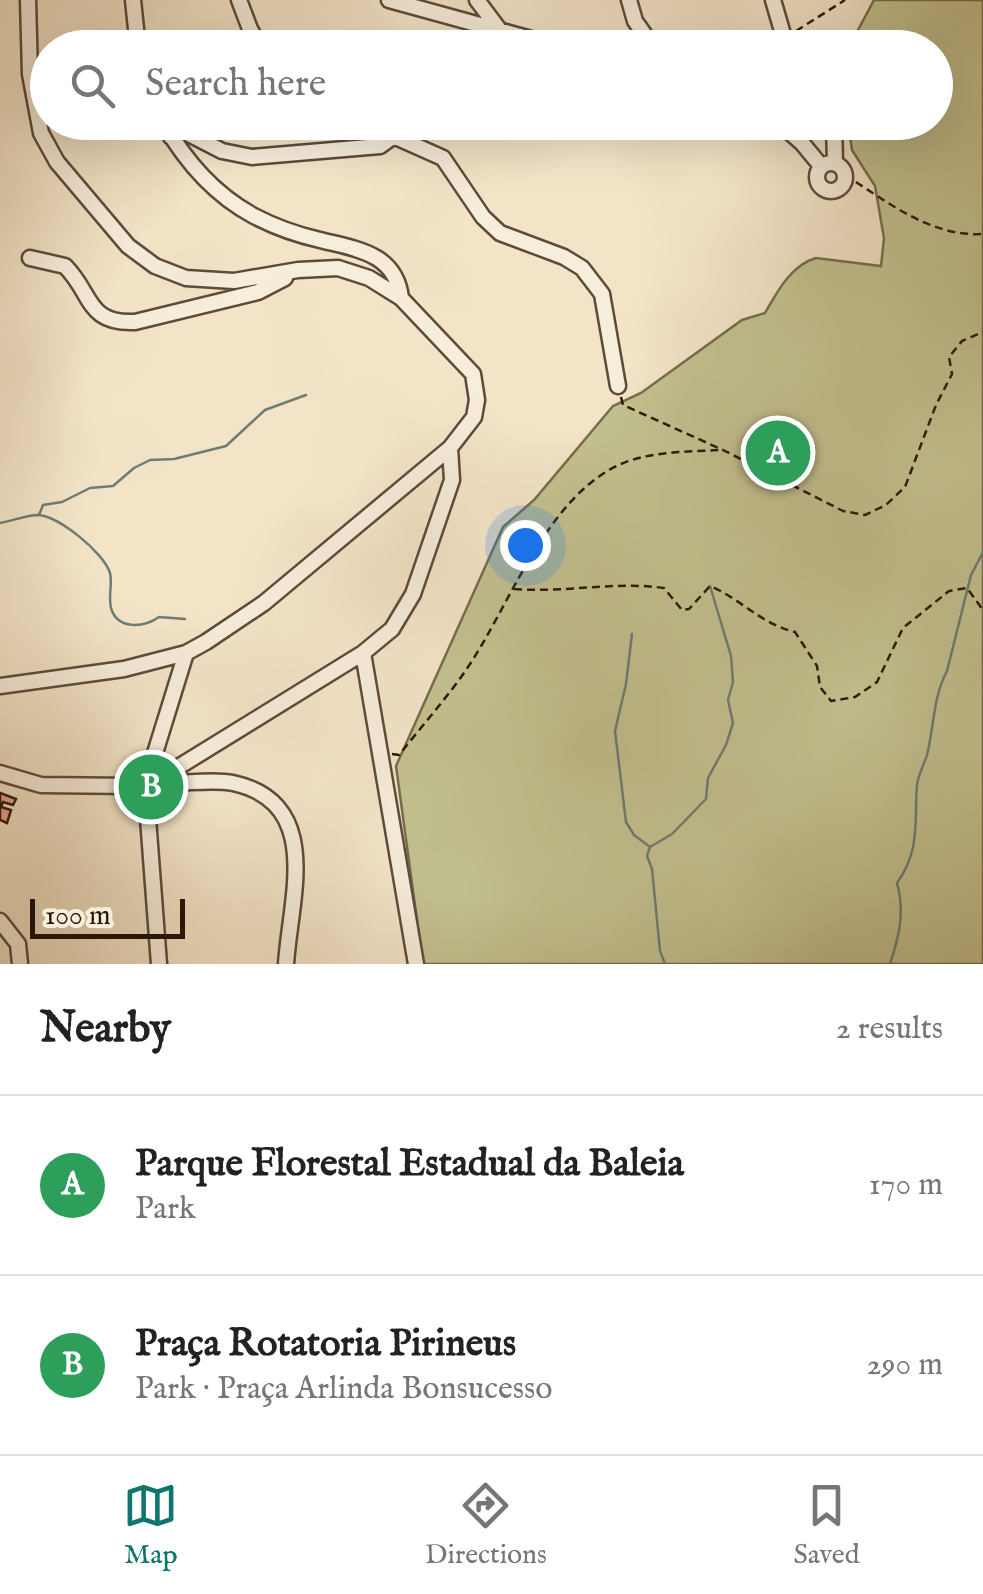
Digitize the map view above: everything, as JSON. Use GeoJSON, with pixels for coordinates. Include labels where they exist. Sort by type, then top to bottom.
{"type":"FeatureCollection","features":[{"type":"Feature","properties":{"kind":"street"},"geometry":{"type":"LineString","coordinates":[[28,0],[30,74]]}},
{"type":"Feature","properties":{"kind":"street"},"geometry":{"type":"LineString","coordinates":[[133,0],[136,30]]}},
{"type":"Feature","properties":{"kind":"street"},"geometry":{"type":"LineString","coordinates":[[239,0],[251,30]]}},
{"type":"Feature","properties":{"kind":"street"},"geometry":{"type":"LineString","coordinates":[[389,0],[502,30]]}},
{"type":"Feature","properties":{"kind":"street"},"geometry":{"type":"LineString","coordinates":[[476,0],[499,29]]}},
{"type":"Feature","properties":{"kind":"street"},"geometry":{"type":"LineString","coordinates":[[629,0],[641,30]]}},
{"type":"Feature","properties":{"kind":"street"},"geometry":{"type":"LineString","coordinates":[[773,0],[781,30]]}},
{"type":"Feature","properties":{"kind":"street"},"geometry":{"type":"LineString","coordinates":[[0,686],[124,669],[186,653],[264,604],[450,448],[474,416],[477,400],[473,374],[401,298],[369,278],[338,268],[234,281],[186,278],[155,266],[128,246],[65,172],[45,140]]}},
{"type":"Feature","properties":{"kind":"street"},"geometry":{"type":"LineString","coordinates":[[173,140],[216,190],[252,215],[293,232],[368,251],[377,257],[392,271],[401,298]]}},
{"type":"Feature","properties":{"kind":"street"},"geometry":{"type":"LineString","coordinates":[[201,140],[222,151],[252,157],[380,146],[388,140]]}},
{"type":"Feature","properties":{"kind":"street"},"geometry":{"type":"LineString","coordinates":[[397,140],[442,158],[483,217],[500,232],[582,268],[602,294],[618,386]]}},
{"type":"Feature","properties":{"kind":"street"},"geometry":{"type":"LineString","coordinates":[[800,140],[834,168]]}},
{"type":"Feature","properties":{"kind":"street"},"geometry":{"type":"LineString","coordinates":[[834,140],[834,168]]}},
{"type":"Feature","properties":{"kind":"street"},"geometry":{"type":"LineString","coordinates":[[30,258],[65,266],[94,310],[120,322],[258,292],[298,270]]}},
{"type":"Feature","properties":{"kind":"street"},"geometry":{"type":"LineString","coordinates":[[168,778],[362,654],[392,628],[413,594],[452,480],[450,448]]}},
{"type":"Feature","properties":{"kind":"street"},"geometry":{"type":"LineString","coordinates":[[168,778],[170,790],[162,802],[148,805],[136,798],[131,786],[137,772],[151,766],[186,653]]}},
{"type":"Feature","properties":{"kind":"street"},"geometry":{"type":"LineString","coordinates":[[362,654],[416,964]]}},
{"type":"Feature","properties":{"kind":"street"},"geometry":{"type":"LineString","coordinates":[[151,766],[168,778],[230,782],[255,790],[274,804],[289,824],[296,868],[286,964]]}},
{"type":"Feature","properties":{"kind":"street"},"geometry":{"type":"LineString","coordinates":[[0,773],[40,785],[131,786]]}},
{"type":"Feature","properties":{"kind":"street"},"geometry":{"type":"LineString","coordinates":[[148,805],[159,964]]}},
{"type":"Feature","properties":{"kind":"street"},"geometry":{"type":"LineString","coordinates":[[0,921],[18,944],[20,964]]}},
{"type":"Feature","properties":{"kind":"path"},"geometry":{"type":"LineString","coordinates":[[804,30],[846,0]]}},
{"type":"Feature","properties":{"kind":"path"},"geometry":{"type":"LineString","coordinates":[[834,168],[919,222],[963,235],[983,234]]}},
{"type":"Feature","properties":{"kind":"path"},"geometry":{"type":"LineString","coordinates":[[618,386],[623,405],[843,511],[866,515],[886,505],[905,487],[952,374],[949,356],[962,341],[983,332]]}},
{"type":"Feature","properties":{"kind":"path"},"geometry":{"type":"LineString","coordinates":[[380,754],[400,754],[466,671],[558,516],[585,487],[620,464],[658,454],[723,450]]}},
{"type":"Feature","properties":{"kind":"path"},"geometry":{"type":"LineString","coordinates":[[514,589],[556,592],[628,583],[664,588],[682,610],[689,609],[710,586],[736,597],[774,627],[795,632],[817,666],[820,687],[831,700],[855,697],[877,682],[903,628],[949,591],[967,588],[983,610]]}},
{"type":"Feature","properties":{"kind":"shaded area"},"geometry":{"type":"Polygon","coordinates":[[[874,0],[983,0],[983,964],[423,964],[396,766],[503,527],[534,500],[613,406],[641,393],[742,320],[765,313],[799,267],[816,258],[881,266],[884,238],[875,186],[852,150],[851,140],[953,140],[953,30],[858,30],[874,0]]]}},
{"type":"Feature","properties":{"kind":"building"},"geometry":{"type":"Polygon","coordinates":[[[0,793],[16,799],[13,805],[3,802],[1,807],[11,810],[7,823],[0,820],[0,793]]]}},
{"type":"Feature","properties":{"kind":"waterway"},"geometry":{"type":"LineString","coordinates":[[39,515],[43,505],[62,502],[90,488],[113,486],[150,460],[174,459],[226,446],[265,410],[306,395]]}},
{"type":"Feature","properties":{"kind":"waterway"},"geometry":{"type":"LineString","coordinates":[[0,523],[38,515],[80,537],[110,573],[111,606],[121,621],[133,625],[159,617],[185,619]]}},
{"type":"Feature","properties":{"kind":"waterway"},"geometry":{"type":"LineString","coordinates":[[890,964],[900,924],[897,883],[910,859],[915,835],[918,781],[971,575],[983,552]]}},
{"type":"Feature","properties":{"kind":"waterway"},"geometry":{"type":"LineString","coordinates":[[650,847],[672,834],[706,799],[708,778],[733,723],[728,700],[733,682],[731,656],[710,586]]}},
{"type":"Feature","properties":{"kind":"waterway"},"geometry":{"type":"LineString","coordinates":[[632,634],[615,731],[626,822],[634,835],[650,847],[647,856],[665,964]]}},
{"type":"Feature","properties":{"kind":"place","name":"Parque Florestal Estadual da Baleia"},"geometry":{"type":"Point","coordinates":[778,453]}},
{"type":"Feature","properties":{"kind":"place","name":"Praça Rotatoria Pirineus"},"geometry":{"type":"Point","coordinates":[151,787]}}]}
